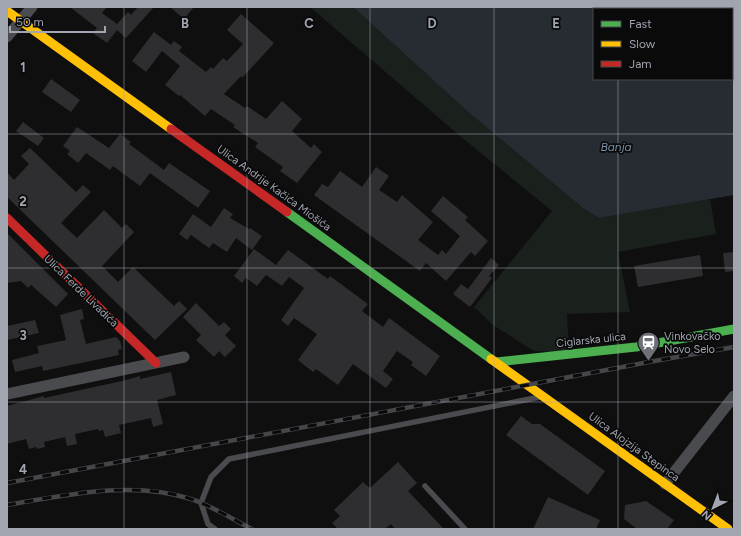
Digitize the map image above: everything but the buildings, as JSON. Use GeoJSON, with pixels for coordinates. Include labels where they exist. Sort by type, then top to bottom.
{"type":"FeatureCollection","features":[{"type":"Feature","properties":{"kind":"main road","name":"Ulica Andrije Kačića Miošića"},"geometry":{"type":"LineString","coordinates":[[7,11],[527,385]]}},
{"type":"Feature","properties":{"kind":"main road","name":"Ulica Ferde Livadića"},"geometry":{"type":"LineString","coordinates":[[7,218],[156,363]]}},
{"type":"Feature","properties":{"kind":"main road","name":"Ciglarska ulica"},"geometry":{"type":"LineString","coordinates":[[496,362],[636,347],[734,329]]}},
{"type":"Feature","properties":{"kind":"main road","name":"Ulica Alojzija Stepinca"},"geometry":{"type":"LineString","coordinates":[[527,385],[728,529]]}},
{"type":"Feature","properties":{"kind":"street"},"geometry":{"type":"LineString","coordinates":[[7,37],[32,7]]}},
{"type":"Feature","properties":{"kind":"street"},"geometry":{"type":"LineString","coordinates":[[7,394],[184,357]]}},
{"type":"Feature","properties":{"kind":"street"},"geometry":{"type":"LineString","coordinates":[[665,484],[734,396]]}},
{"type":"Feature","properties":{"kind":"lane"},"geometry":{"type":"LineString","coordinates":[[215,529],[208,524],[201,503],[211,477],[229,459],[543,396]]}},
{"type":"Feature","properties":{"kind":"lane"},"geometry":{"type":"LineString","coordinates":[[425,486],[465,529]]}},
{"type":"Feature","properties":{"kind":"shaded area"},"geometry":{"type":"Polygon","coordinates":[[[310,7],[353,7],[467,111],[584,209],[599,218],[710,199],[716,234],[618,252],[630,312],[567,314],[569,353],[534,351],[493,325],[474,307],[552,211],[460,136],[310,7]]]}},
{"type":"Feature","properties":{"kind":"water","name":"Banja"},"geometry":{"type":"Polygon","coordinates":[[[353,7],[734,7],[734,195],[599,218],[584,209],[467,111],[353,7]]]}},
{"type":"Feature","properties":{"kind":"railway"},"geometry":{"type":"LineString","coordinates":[[7,483],[734,347]]}},
{"type":"Feature","properties":{"kind":"railway"},"geometry":{"type":"LineString","coordinates":[[7,505],[99,491],[122,490],[169,493],[199,502],[252,529]]}},
{"type":"Feature","properties":{"kind":"traffic: fast"},"geometry":{"type":"LineString","coordinates":[[287,212],[491,359]]}},
{"type":"Feature","properties":{"kind":"traffic: fast"},"geometry":{"type":"LineString","coordinates":[[496,362],[636,347],[734,329]]}},
{"type":"Feature","properties":{"kind":"traffic: slow"},"geometry":{"type":"LineString","coordinates":[[7,11],[171,129]]}},
{"type":"Feature","properties":{"kind":"traffic: slow"},"geometry":{"type":"LineString","coordinates":[[491,359],[728,529]]}},
{"type":"Feature","properties":{"kind":"traffic: jam"},"geometry":{"type":"LineString","coordinates":[[171,129],[287,212]]}},
{"type":"Feature","properties":{"kind":"traffic: jam"},"geometry":{"type":"LineString","coordinates":[[7,218],[156,363]]}},
{"type":"Feature","properties":{"kind":"place","name":"Vinkovačko Novo Selo"},"geometry":{"type":"Point","coordinates":[649,362]}}]}
